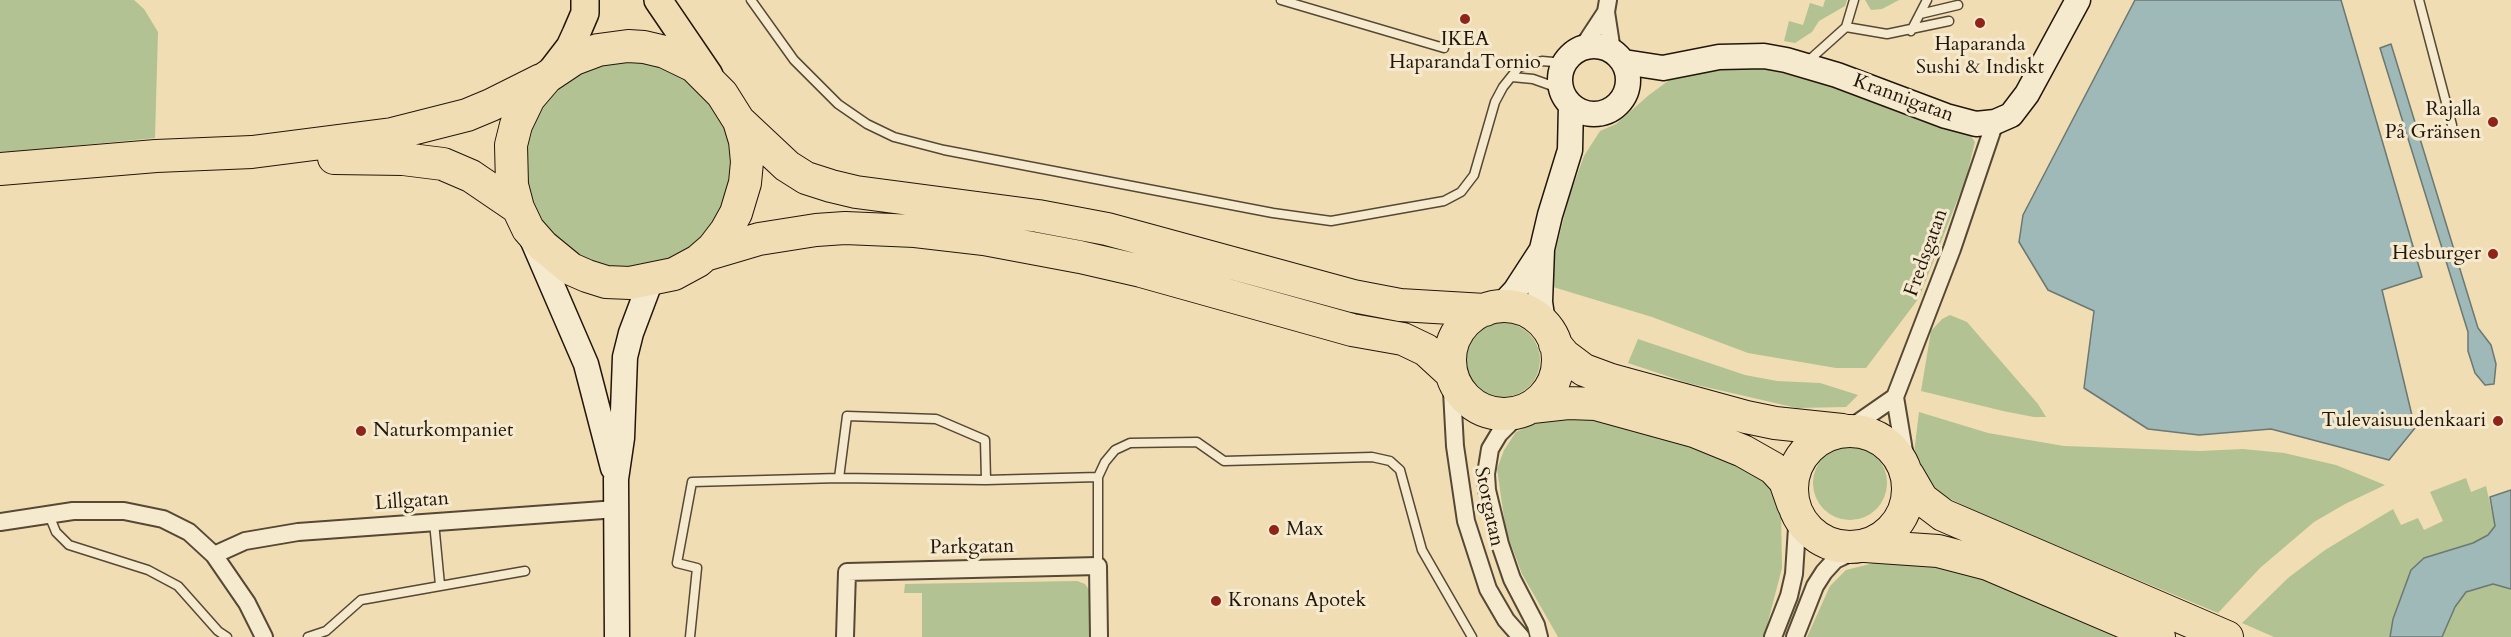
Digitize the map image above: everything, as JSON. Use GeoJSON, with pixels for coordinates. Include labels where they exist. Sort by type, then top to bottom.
{"type":"FeatureCollection","features":[{"type":"Feature","properties":{"kind":"highway"},"geometry":{"type":"LineString","coordinates":[[0,169],[156,156],[252,152],[392,134],[467,115],[492,105],[547,77],[574,59],[598,50],[628,46],[644,47],[665,52],[694,66],[722,94],[739,121],[787,166],[806,178],[856,192],[1038,216],[1107,229],[1353,296],[1400,304],[1525,310],[1549,334],[1564,355],[1584,370],[1611,380],[1746,417],[1787,425],[1865,433],[1881,440],[1897,455],[1922,499],[1943,515],[2227,637]]}},
{"type":"Feature","properties":{"kind":"highway"},"geometry":{"type":"LineString","coordinates":[[523,218],[512,185],[511,145],[522,111],[529,98],[547,77]]}},
{"type":"Feature","properties":{"kind":"highway"},"geometry":{"type":"LineString","coordinates":[[252,152],[315,158],[404,159],[443,164],[471,176],[523,218],[556,258],[587,276],[606,282],[630,283],[674,274],[705,255],[720,240],[732,222],[743,193],[747,172],[746,151],[739,121]]}},
{"type":"Feature","properties":{"kind":"highway"},"geometry":{"type":"LineString","coordinates":[[705,255],[759,240],[816,230],[845,228],[915,231],[984,239],[1141,271],[1352,330],[1403,339],[1426,350],[1451,374],[1461,395],[1480,409],[1499,414],[1569,403],[1596,404],[1694,431],[1743,451],[1773,468],[1785,481],[1793,505],[1806,527],[1822,540],[1842,547],[1865,546],[1938,551],[1988,564],[2158,637]]}},
{"type":"Feature","properties":{"kind":"highway"},"geometry":{"type":"LineString","coordinates":[[1451,374],[1450,355],[1455,337],[1465,322],[1493,308]]}},
{"type":"Feature","properties":{"kind":"highway"},"geometry":{"type":"LineString","coordinates":[[1527,409],[1547,393],[1554,380],[1558,361],[1549,334]]}},
{"type":"Feature","properties":{"kind":"highway"},"geometry":{"type":"LineString","coordinates":[[1793,505],[1793,479],[1803,456],[1824,437],[1846,431]]}},
{"type":"Feature","properties":{"kind":"highway"},"geometry":{"type":"LineString","coordinates":[[1865,546],[1885,537],[1902,518],[1908,499],[1908,475]]}},
{"type":"Feature","properties":{"kind":"main road"},"geometry":{"type":"LineString","coordinates":[[547,77],[570,47],[585,13],[585,0]]}},
{"type":"Feature","properties":{"kind":"main road"},"geometry":{"type":"LineString","coordinates":[[658,0],[722,94]]}},
{"type":"Feature","properties":{"kind":"street"},"geometry":{"type":"LineString","coordinates":[[1995,122],[2011,115],[2027,94],[2078,0]]}},
{"type":"Feature","properties":{"kind":"street"},"geometry":{"type":"LineString","coordinates":[[1570,150],[1566,97],[1561,72],[1569,56],[1583,47],[1607,6]]}},
{"type":"Feature","properties":{"kind":"street"},"geometry":{"type":"LineString","coordinates":[[1549,334],[1540,302],[1542,249],[1570,150],[1598,114],[1615,107],[1626,93],[1629,78],[1618,57],[1607,6]]}},
{"type":"Feature","properties":{"kind":"street"},"geometry":{"type":"LineString","coordinates":[[1583,47],[1594,46],[1618,57]]}},
{"type":"Feature","properties":{"kind":"street","name":"Krannigatan"},"geometry":{"type":"LineString","coordinates":[[1618,57],[1663,68]]}},
{"type":"Feature","properties":{"kind":"street","name":"Krannigatan"},"geometry":{"type":"LineString","coordinates":[[1626,93],[1663,68],[1719,57],[1775,58],[1804,65],[1946,116],[1976,124],[1995,122]]}},
{"type":"Feature","properties":{"kind":"street"},"geometry":{"type":"LineString","coordinates":[[1566,97],[1580,111],[1598,114]]}},
{"type":"Feature","properties":{"kind":"street","name":"Fredsgatan"},"geometry":{"type":"LineString","coordinates":[[1895,397],[1952,249],[1995,122]]}},
{"type":"Feature","properties":{"kind":"street"},"geometry":{"type":"LineString","coordinates":[[523,218],[586,364],[616,479]]}},
{"type":"Feature","properties":{"kind":"street"},"geometry":{"type":"LineString","coordinates":[[1493,308],[1515,291],[1542,249]]}},
{"type":"Feature","properties":{"kind":"street"},"geometry":{"type":"LineString","coordinates":[[617,637],[616,479],[622,438],[625,357],[631,333],[651,280]]}},
{"type":"Feature","properties":{"kind":"street","name":"Storgatan"},"geometry":{"type":"LineString","coordinates":[[1451,374],[1456,457],[1466,520],[1488,589],[1506,620],[1521,637]]}},
{"type":"Feature","properties":{"kind":"street"},"geometry":{"type":"LineString","coordinates":[[1846,431],[1895,397],[1908,475]]}},
{"type":"Feature","properties":{"kind":"street","name":"Storgatan"},"geometry":{"type":"LineString","coordinates":[[1527,409],[1494,441],[1487,460],[1486,474],[1490,508],[1500,544],[1512,579],[1536,625],[1539,637]]}},
{"type":"Feature","properties":{"kind":"street"},"geometry":{"type":"LineString","coordinates":[[1773,637],[1789,596],[1794,574],[1797,528],[1793,505]]}},
{"type":"Feature","properties":{"kind":"street","name":"Lillgatan"},"geometry":{"type":"LineString","coordinates":[[214,555],[245,541],[298,532],[617,509]]}},
{"type":"Feature","properties":{"kind":"street"},"geometry":{"type":"LineString","coordinates":[[0,522],[83,511],[124,511],[144,513],[163,519],[189,532],[214,555],[247,603],[264,637]]}},
{"type":"Feature","properties":{"kind":"street"},"geometry":{"type":"LineString","coordinates":[[1795,637],[1815,586],[1824,572],[1836,560],[1865,546]]}},
{"type":"Feature","properties":{"kind":"street"},"geometry":{"type":"LineString","coordinates":[[1098,566],[1100,637]]}},
{"type":"Feature","properties":{"kind":"street","name":"Parkgatan"},"geometry":{"type":"LineString","coordinates":[[845,637],[847,572],[1098,566]]}},
{"type":"Feature","properties":{"kind":"lane"},"geometry":{"type":"LineString","coordinates":[[751,0],[794,60],[838,104],[867,124],[894,137],[944,150],[1299,218],[1331,221],[1393,212],[1444,201],[1461,192],[1474,175],[1494,102],[1519,67],[1542,61],[1565,63]]}},
{"type":"Feature","properties":{"kind":"lane"},"geometry":{"type":"LineString","coordinates":[[1281,0],[1444,48]]}},
{"type":"Feature","properties":{"kind":"lane"},"geometry":{"type":"LineString","coordinates":[[1804,65],[1846,27],[1854,0]]}},
{"type":"Feature","properties":{"kind":"lane"},"geometry":{"type":"LineString","coordinates":[[1911,31],[1927,0]]}},
{"type":"Feature","properties":{"kind":"lane"},"geometry":{"type":"LineString","coordinates":[[2419,0],[2452,125]]}},
{"type":"Feature","properties":{"kind":"lane"},"geometry":{"type":"LineString","coordinates":[[1920,14],[1958,5]]}},
{"type":"Feature","properties":{"kind":"lane"},"geometry":{"type":"LineString","coordinates":[[1846,27],[1887,34],[1911,31],[1949,21]]}},
{"type":"Feature","properties":{"kind":"lane"},"geometry":{"type":"LineString","coordinates":[[1512,77],[1533,79],[1566,97]]}},
{"type":"Feature","properties":{"kind":"lane"},"geometry":{"type":"LineString","coordinates":[[839,478],[847,416],[936,419],[985,440],[986,480]]}},
{"type":"Feature","properties":{"kind":"lane"},"geometry":{"type":"LineString","coordinates":[[1098,566],[1098,477],[1105,462],[1115,450],[1130,443],[1197,442],[1224,461],[1372,457],[1390,461],[1400,470],[1422,549],[1472,637]]}},
{"type":"Feature","properties":{"kind":"lane"},"geometry":{"type":"LineString","coordinates":[[690,637],[697,568],[677,562],[692,482],[839,478],[986,480],[1098,477]]}},
{"type":"Feature","properties":{"kind":"lane"},"geometry":{"type":"LineString","coordinates":[[49,515],[56,532],[69,545],[148,570],[178,586],[218,631],[227,637]]}},
{"type":"Feature","properties":{"kind":"lane"},"geometry":{"type":"LineString","coordinates":[[434,522],[440,585]]}},
{"type":"Feature","properties":{"kind":"lane"},"geometry":{"type":"LineString","coordinates":[[308,637],[326,631],[361,600],[525,571]]}},
{"type":"Feature","properties":{"kind":"green space"},"geometry":{"type":"Polygon","coordinates":[[[0,0],[134,0],[144,9],[158,32],[155,138],[0,153],[0,0]]]}},
{"type":"Feature","properties":{"kind":"green space"},"geometry":{"type":"Polygon","coordinates":[[[1825,0],[1847,0],[1845,6],[1819,21],[1812,32],[1795,43],[1784,41],[1789,21],[1803,25],[1810,3],[1823,7],[1825,0]]]}},
{"type":"Feature","properties":{"kind":"green space"},"geometry":{"type":"Polygon","coordinates":[[[1865,0],[1899,0],[1882,9],[1871,10],[1865,0]]]}},
{"type":"Feature","properties":{"kind":"green space"},"geometry":{"type":"Polygon","coordinates":[[[629,60],[649,62],[669,68],[695,84],[709,98],[725,124],[731,144],[733,164],[731,184],[725,204],[709,230],[695,244],[669,260],[649,266],[629,268],[609,266],[589,260],[563,244],[549,230],[533,204],[527,184],[525,164],[527,144],[533,124],[549,98],[563,84],[589,68],[609,62],[629,60]]]}},
{"type":"Feature","properties":{"kind":"green space"},"geometry":{"type":"Polygon","coordinates":[[[1724,66],[1767,69],[1835,87],[1970,135],[1975,142],[1966,178],[1919,298],[1866,368],[1836,368],[1748,353],[1652,317],[1553,287],[1553,261],[1569,197],[1584,156],[1600,131],[1616,124],[1672,78],[1724,66]]]}},
{"type":"Feature","properties":{"kind":"green space"},"geometry":{"type":"Polygon","coordinates":[[[1950,315],[1967,322],[2038,404],[2046,417],[2003,411],[1921,391],[1931,331],[1942,319],[1950,315]]]}},
{"type":"Feature","properties":{"kind":"green space"},"geometry":{"type":"Polygon","coordinates":[[[1503,323],[1524,329],[1534,339],[1540,360],[1534,381],[1524,391],[1503,397],[1482,391],[1472,381],[1466,360],[1472,339],[1482,329],[1503,323]]]}},
{"type":"Feature","properties":{"kind":"green space"},"geometry":{"type":"Polygon","coordinates":[[[1638,339],[1745,375],[1777,381],[1820,383],[1858,395],[1846,407],[1797,408],[1688,383],[1628,363],[1638,339]]]}},
{"type":"Feature","properties":{"kind":"green space"},"geometry":{"type":"Polygon","coordinates":[[[1919,412],[1988,433],[2064,446],[2200,451],[2243,449],[2284,453],[2336,465],[2385,485],[2314,522],[2260,568],[2218,613],[1980,514],[1941,494],[1923,477],[1914,453],[1919,412]]]}},
{"type":"Feature","properties":{"kind":"green space"},"geometry":{"type":"Polygon","coordinates":[[[1594,417],[1747,463],[1767,481],[1781,511],[1782,568],[1764,637],[1558,637],[1522,574],[1506,531],[1497,469],[1504,450],[1516,432],[1533,424],[1559,418],[1594,417]]]}},
{"type":"Feature","properties":{"kind":"green space"},"geometry":{"type":"Polygon","coordinates":[[[1850,446],[1871,452],[1881,462],[1887,483],[1881,504],[1871,514],[1850,520],[1829,514],[1819,504],[1813,483],[1819,462],[1829,452],[1850,446]]]}},
{"type":"Feature","properties":{"kind":"green space"},"geometry":{"type":"Polygon","coordinates":[[[2466,478],[2471,492],[2486,486],[2495,526],[2488,535],[2473,543],[2400,598],[2393,618],[2390,637],[2274,637],[2242,623],[2288,578],[2325,550],[2393,509],[2401,525],[2418,518],[2424,530],[2443,521],[2430,492],[2466,478]]]}},
{"type":"Feature","properties":{"kind":"green space"},"geometry":{"type":"Polygon","coordinates":[[[1925,561],[1961,568],[2132,637],[1807,637],[1830,586],[1846,570],[1874,563],[1925,561]]]}},
{"type":"Feature","properties":{"kind":"green space"},"geometry":{"type":"Polygon","coordinates":[[[1077,581],[1085,584],[1090,591],[1090,637],[922,637],[922,593],[904,593],[905,584],[1077,581]]]}},
{"type":"Feature","properties":{"kind":"green space"},"geometry":{"type":"Polygon","coordinates":[[[2493,584],[2511,589],[2511,637],[2442,637],[2455,607],[2466,592],[2493,584]]]}},
{"type":"Feature","properties":{"kind":"water"},"geometry":{"type":"Polygon","coordinates":[[[2135,0],[2341,0],[2422,277],[2382,290],[2415,428],[2389,460],[2271,429],[2199,435],[2148,429],[2084,388],[2094,311],[2048,290],[2019,242],[2023,215],[2135,0]]]}},
{"type":"Feature","properties":{"kind":"water"},"geometry":{"type":"Polygon","coordinates":[[[2391,44],[2478,328],[2491,345],[2496,364],[2494,384],[2485,385],[2475,373],[2468,351],[2468,332],[2380,48],[2391,44]]]}},
{"type":"Feature","properties":{"kind":"water"},"geometry":{"type":"Polygon","coordinates":[[[2511,490],[2511,589],[2493,584],[2466,592],[2455,607],[2442,637],[2390,637],[2393,619],[2411,570],[2424,558],[2473,543],[2488,535],[2495,526],[2490,497],[2511,490]]]}},
{"type":"Feature","properties":{"kind":"place","name":"IKEA HaparandaTornio"},"geometry":{"type":"Point","coordinates":[1465,19]}},
{"type":"Feature","properties":{"kind":"place","name":"Haparanda Sushi & Indiskt"},"geometry":{"type":"Point","coordinates":[1980,23]}},
{"type":"Feature","properties":{"kind":"place","name":"Rajalla På Gränsen"},"geometry":{"type":"Point","coordinates":[2493,122]}},
{"type":"Feature","properties":{"kind":"place","name":"Hesburger"},"geometry":{"type":"Point","coordinates":[2493,254]}},
{"type":"Feature","properties":{"kind":"place","name":"Tulevaisuudenkaari"},"geometry":{"type":"Point","coordinates":[2498,421]}},
{"type":"Feature","properties":{"kind":"place","name":"Naturkompaniet"},"geometry":{"type":"Point","coordinates":[361,431]}},
{"type":"Feature","properties":{"kind":"place","name":"Max"},"geometry":{"type":"Point","coordinates":[1274,530]}},
{"type":"Feature","properties":{"kind":"place","name":"Kronans Apotek"},"geometry":{"type":"Point","coordinates":[1216,601]}}]}
